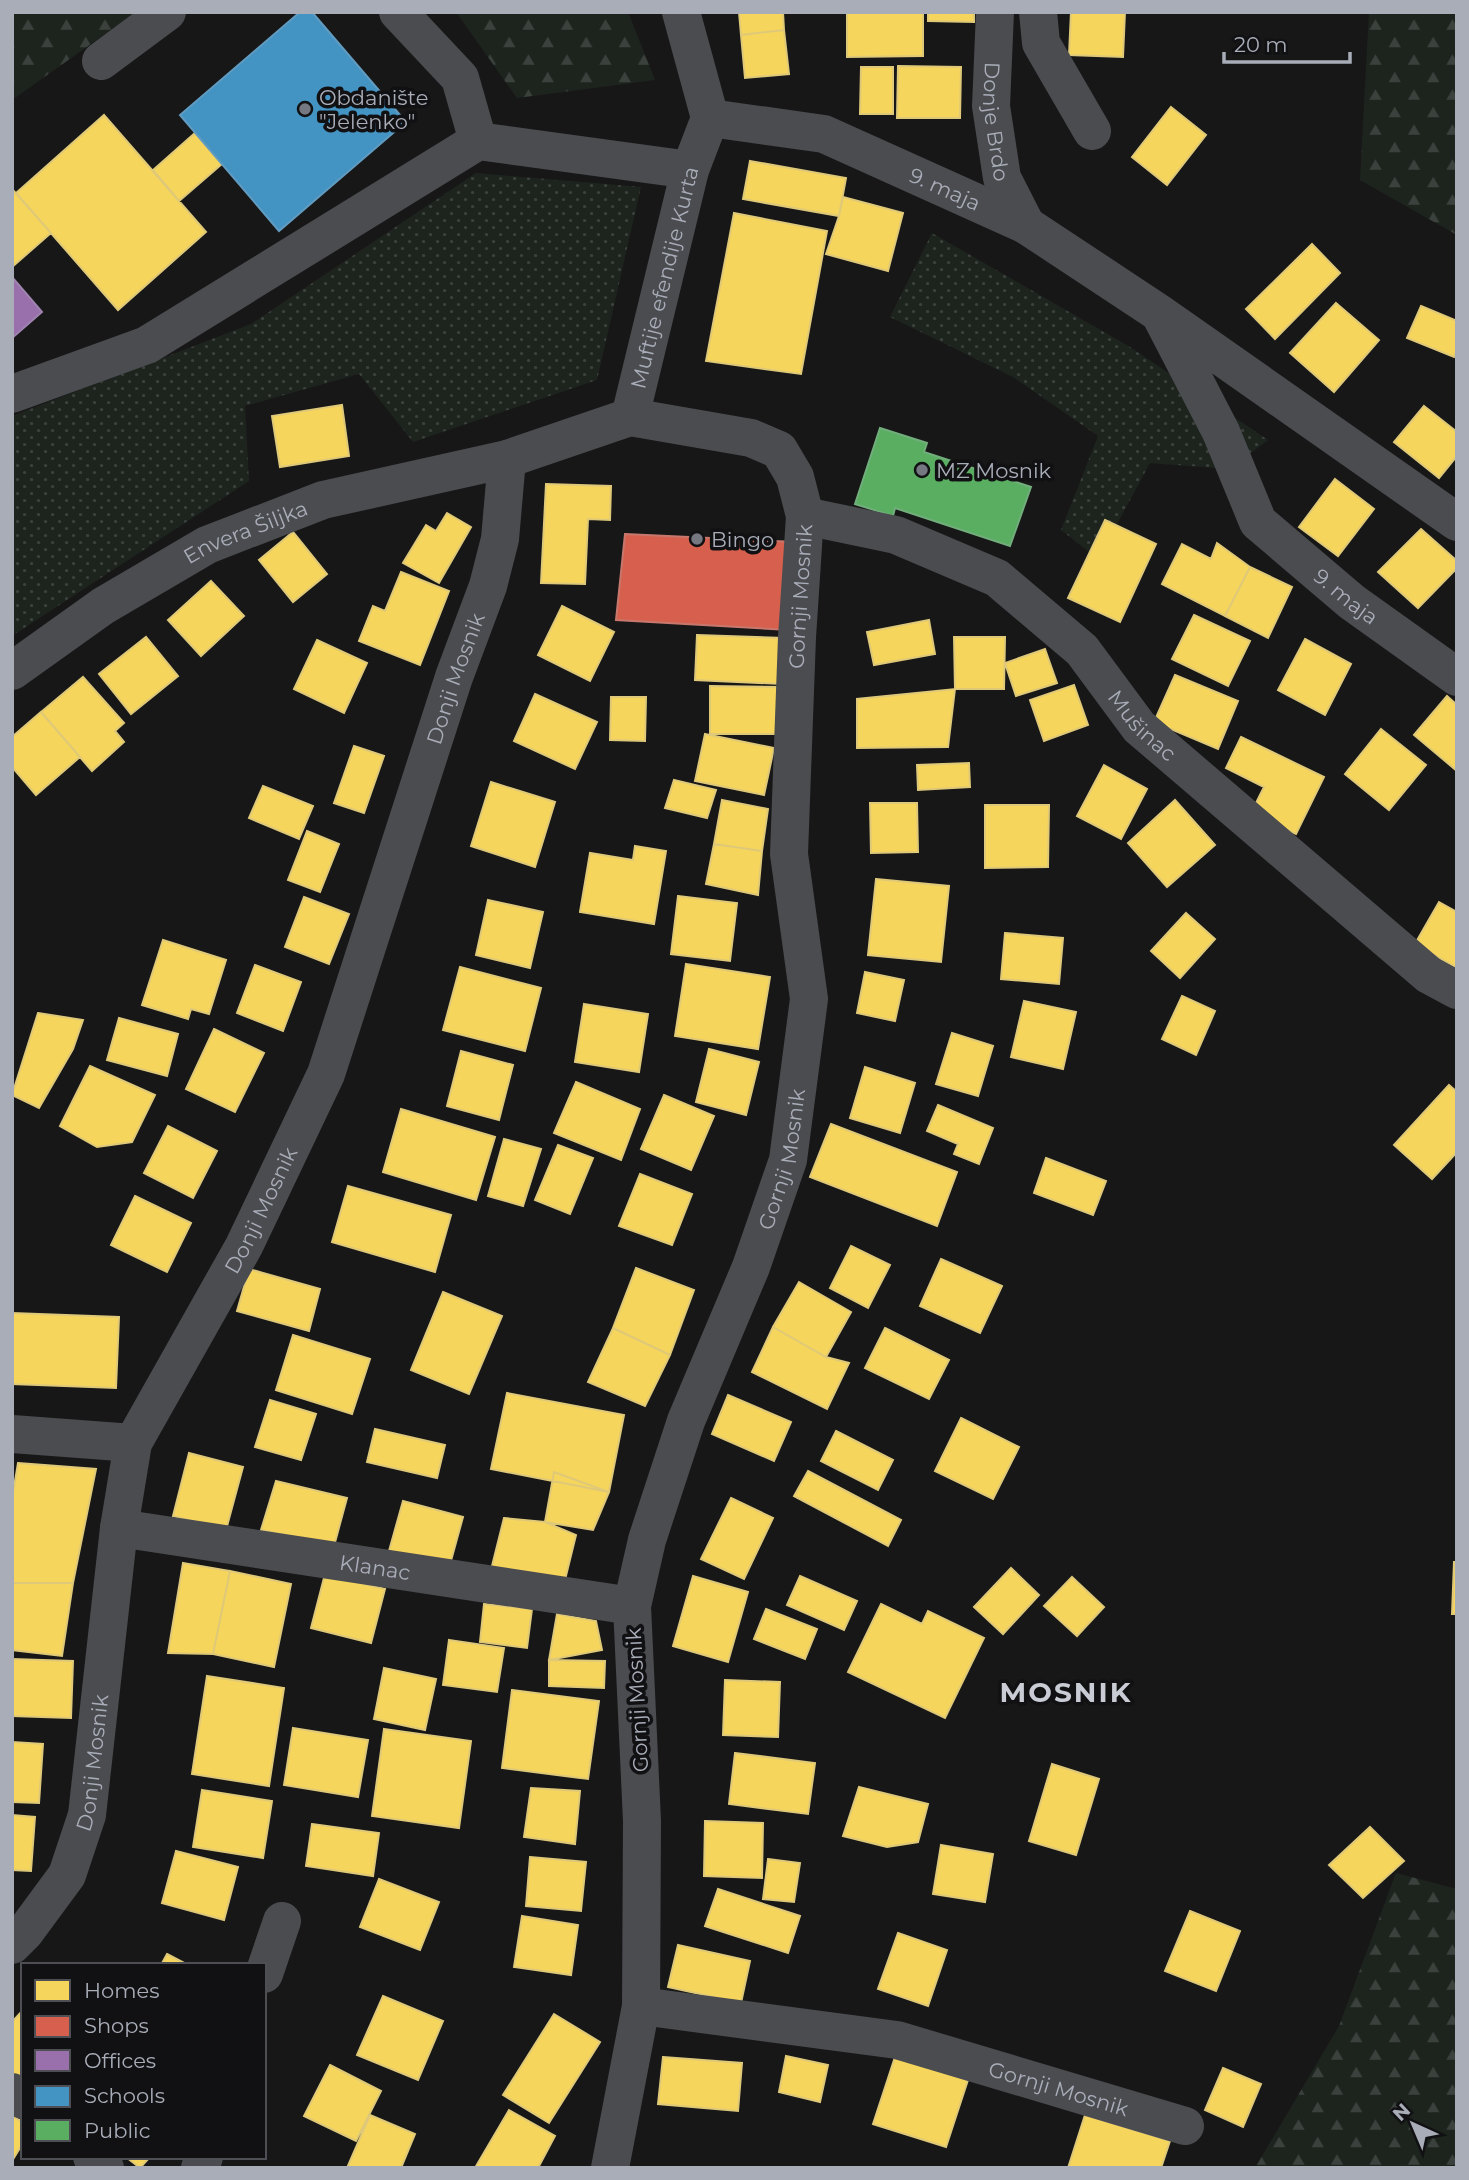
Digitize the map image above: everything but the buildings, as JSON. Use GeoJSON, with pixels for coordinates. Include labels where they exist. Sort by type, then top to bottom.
{"type":"FeatureCollection","features":[{"type":"Feature","properties":{"kind":"street"},"geometry":{"type":"LineString","coordinates":[[101,61],[167,12]]}},
{"type":"Feature","properties":{"kind":"street"},"geometry":{"type":"LineString","coordinates":[[398,12],[460,78],[478,141]]}},
{"type":"Feature","properties":{"kind":"street"},"geometry":{"type":"LineString","coordinates":[[681,12],[710,118]]}},
{"type":"Feature","properties":{"kind":"street","name":"Donje Brdo"},"geometry":{"type":"LineString","coordinates":[[995,12],[991,106],[1002,178],[1026,225]]}},
{"type":"Feature","properties":{"kind":"street"},"geometry":{"type":"LineString","coordinates":[[1038,12],[1041,43],[1092,131]]}},
{"type":"Feature","properties":{"kind":"street","name":"Muftije efendije Kurta"},"geometry":{"type":"LineString","coordinates":[[507,459],[631,417],[690,170],[710,118]]}},
{"type":"Feature","properties":{"kind":"street","name":"9. maja"},"geometry":{"type":"LineString","coordinates":[[710,118],[824,134],[1026,225],[1159,313],[1457,522]]}},
{"type":"Feature","properties":{"kind":"street"},"geometry":{"type":"LineString","coordinates":[[12,394],[147,345],[478,141],[690,170]]}},
{"type":"Feature","properties":{"kind":"street","name":"9. maja"},"geometry":{"type":"LineString","coordinates":[[1159,313],[1222,432],[1258,522],[1352,602],[1457,677]]}},
{"type":"Feature","properties":{"kind":"street","name":"Gornji Mosnik"},"geometry":{"type":"LineString","coordinates":[[610,2168],[641,2006],[642,1821],[632,1606],[647,1540],[686,1421],[751,1267],[788,1160],[809,999],[789,854],[797,637],[805,516],[795,477],[779,450],[751,438],[631,417]]}},
{"type":"Feature","properties":{"kind":"street","name":"Envera Šiljka"},"geometry":{"type":"LineString","coordinates":[[12,671],[103,606],[207,545],[323,500],[507,459]]}},
{"type":"Feature","properties":{"kind":"street","name":"Donji Mosnik"},"geometry":{"type":"LineString","coordinates":[[12,1945],[25,1932],[67,1875],[87,1815],[118,1528],[133,1443],[244,1245],[327,1073],[454,677],[488,586],[500,539],[507,459]]}},
{"type":"Feature","properties":{"kind":"street","name":"Mušinac"},"geometry":{"type":"LineString","coordinates":[[805,516],[896,535],[997,578],[1082,650],[1139,727],[1430,975],[1457,990]]}},
{"type":"Feature","properties":{"kind":"street"},"geometry":{"type":"LineString","coordinates":[[12,1434],[133,1443]]}},
{"type":"Feature","properties":{"kind":"street","name":"Klanac"},"geometry":{"type":"LineString","coordinates":[[118,1528],[632,1606]]}},
{"type":"Feature","properties":{"kind":"street"},"geometry":{"type":"LineString","coordinates":[[266,1968],[282,1921]]}},
{"type":"Feature","properties":{"kind":"street","name":"Gornji Mosnik"},"geometry":{"type":"LineString","coordinates":[[641,2006],[897,2040],[1185,2126]]}},
{"type":"Feature","properties":{"kind":"green space"},"geometry":{"type":"Polygon","coordinates":[[[12,12],[136,12],[12,100],[12,12]]]}},
{"type":"Feature","properties":{"kind":"green space"},"geometry":{"type":"Polygon","coordinates":[[[456,12],[628,12],[655,80],[517,98],[456,12]]]}},
{"type":"Feature","properties":{"kind":"green space"},"geometry":{"type":"Polygon","coordinates":[[[1369,12],[1457,12],[1457,235],[1360,180],[1369,12]]]}},
{"type":"Feature","properties":{"kind":"green space"},"geometry":{"type":"Polygon","coordinates":[[[476,173],[641,187],[597,380],[413,442],[359,374],[245,406],[249,481],[12,636],[12,416],[251,324],[476,173]]]}},
{"type":"Feature","properties":{"kind":"green space"},"geometry":{"type":"Polygon","coordinates":[[[932,233],[1130,347],[1268,440],[1230,469],[1150,463],[1098,559],[1061,530],[1098,436],[1013,377],[890,317],[932,233]]]}},
{"type":"Feature","properties":{"kind":"green space"},"geometry":{"type":"Polygon","coordinates":[[[1396,1873],[1457,1889],[1457,2168],[1255,2168],[1339,2026],[1396,1873]]]}},
{"type":"Feature","properties":{"kind":"place","name":"Obdanište \"Jelenko\""},"geometry":{"type":"Point","coordinates":[305,109]}},
{"type":"Feature","properties":{"kind":"place","name":"MZ Mosnik"},"geometry":{"type":"Point","coordinates":[922,470]}},
{"type":"Feature","properties":{"kind":"place","name":"Bingo"},"geometry":{"type":"Point","coordinates":[697,539]}},
{"type":"Feature","properties":{"kind":"district","name":"MOSNIK"},"geometry":{"type":"Point","coordinates":[1066,1692]}}]}
